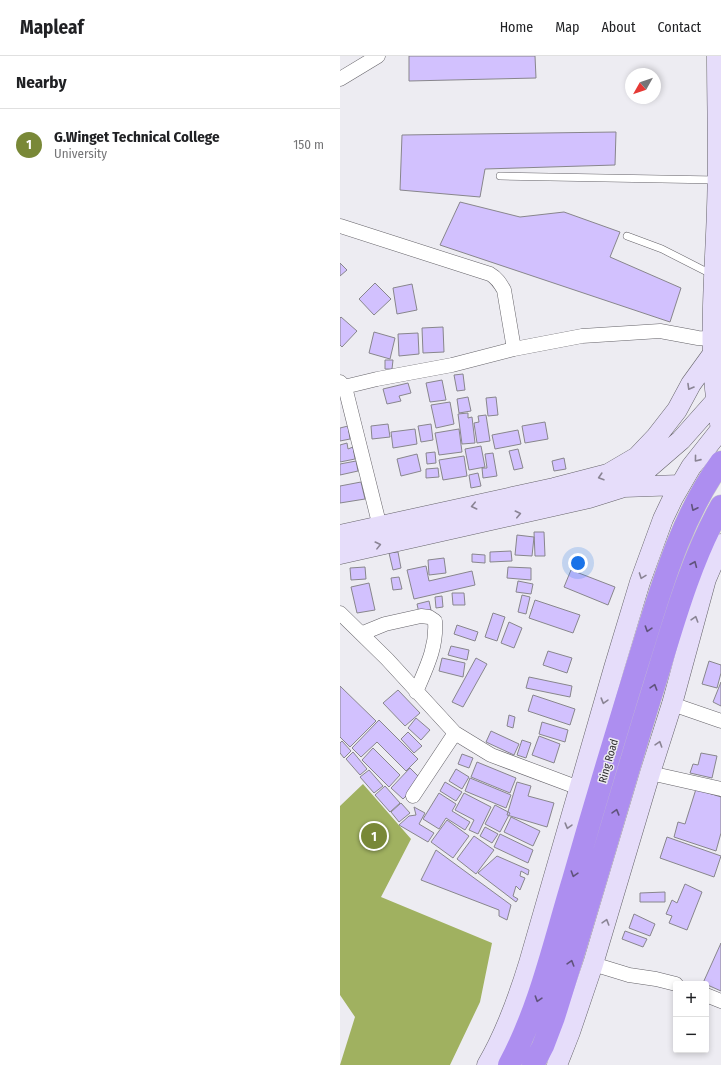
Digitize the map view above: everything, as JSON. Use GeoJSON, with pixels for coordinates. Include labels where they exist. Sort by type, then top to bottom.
{"type":"FeatureCollection","features":[{"type":"Feature","properties":{"kind":"highway","name":"Ring Road"},"geometry":{"type":"LineString","coordinates":[[509,1065],[536,1005],[631,684],[667,570],[691,512],[711,476],[721,462]]}},
{"type":"Feature","properties":{"kind":"highway","name":"Ring Road"},"geometry":{"type":"LineString","coordinates":[[532,1065],[554,1017],[688,577],[721,506]]}},
{"type":"Feature","properties":{"kind":"main road"},"geometry":{"type":"LineString","coordinates":[[487,1065],[498,1046],[518,998],[640,582],[663,519],[691,467],[721,429],[712,347],[717,288],[717,56]]}},
{"type":"Feature","properties":{"kind":"main road"},"geometry":{"type":"LineString","coordinates":[[340,535],[582,482],[619,469],[637,457],[656,438],[677,410],[712,347]]}},
{"type":"Feature","properties":{"kind":"main road"},"geometry":{"type":"LineString","coordinates":[[624,487],[681,440],[718,398]]}},
{"type":"Feature","properties":{"kind":"main road"},"geometry":{"type":"LineString","coordinates":[[340,554],[589,498],[624,487],[680,485]]}},
{"type":"Feature","properties":{"kind":"main road"},"geometry":{"type":"LineString","coordinates":[[557,1065],[593,964],[672,704],[706,579],[721,544]]}},
{"type":"Feature","properties":{"kind":"street"},"geometry":{"type":"LineString","coordinates":[[340,79],[378,56]]}},
{"type":"Feature","properties":{"kind":"street"},"geometry":{"type":"LineString","coordinates":[[340,226],[490,274],[495,277],[504,290],[514,349]]}},
{"type":"Feature","properties":{"kind":"street"},"geometry":{"type":"LineString","coordinates":[[380,527],[342,386],[452,365],[514,349],[582,336],[660,331],[698,338],[712,347]]}},
{"type":"Feature","properties":{"kind":"street"},"geometry":{"type":"LineString","coordinates":[[340,613],[387,659],[455,733],[491,755],[579,788]]}},
{"type":"Feature","properties":{"kind":"street"},"geometry":{"type":"LineString","coordinates":[[363,634],[384,624],[421,616],[429,617],[435,621],[436,636],[431,656],[416,692]]}},
{"type":"Feature","properties":{"kind":"street"},"geometry":{"type":"LineString","coordinates":[[672,704],[721,721]]}},
{"type":"Feature","properties":{"kind":"street"},"geometry":{"type":"LineString","coordinates":[[413,796],[455,733]]}},
{"type":"Feature","properties":{"kind":"street"},"geometry":{"type":"LineString","coordinates":[[650,773],[721,789]]}},
{"type":"Feature","properties":{"kind":"street"},"geometry":{"type":"LineString","coordinates":[[593,964],[629,975],[673,983]]}},
{"type":"Feature","properties":{"kind":"street"},"geometry":{"type":"LineString","coordinates":[[709,996],[721,1001]]}},
{"type":"Feature","properties":{"kind":"lane"},"geometry":{"type":"LineString","coordinates":[[500,176],[717,180]]}},
{"type":"Feature","properties":{"kind":"lane"},"geometry":{"type":"LineString","coordinates":[[627,236],[662,249],[717,288]]}},
{"type":"Feature","properties":{"kind":"green space"},"geometry":{"type":"Polygon","coordinates":[[[363,784],[411,839],[381,897],[492,943],[480,1002],[450,1065],[340,1065],[355,1017],[340,995],[340,806],[363,784]]]}},
{"type":"Feature","properties":{"kind":"building"},"geometry":{"type":"Polygon","coordinates":[[[409,56],[535,56],[536,78],[409,81],[409,56]]]}},
{"type":"Feature","properties":{"kind":"building"},"geometry":{"type":"Polygon","coordinates":[[[616,132],[615,165],[485,169],[480,197],[400,190],[402,135],[616,132]]]}},
{"type":"Feature","properties":{"kind":"building"},"geometry":{"type":"Polygon","coordinates":[[[460,202],[520,217],[564,212],[620,232],[610,257],[681,288],[670,322],[440,245],[460,202]]]}},
{"type":"Feature","properties":{"kind":"building"},"geometry":{"type":"Polygon","coordinates":[[[340,263],[347,270],[340,276],[340,263]]]}},
{"type":"Feature","properties":{"kind":"building"},"geometry":{"type":"Polygon","coordinates":[[[375,283],[391,299],[374,315],[359,299],[375,283]]]}},
{"type":"Feature","properties":{"kind":"building"},"geometry":{"type":"Polygon","coordinates":[[[412,284],[417,310],[397,314],[393,288],[412,284]]]}},
{"type":"Feature","properties":{"kind":"building"},"geometry":{"type":"Polygon","coordinates":[[[341,317],[357,331],[342,347],[340,345],[341,317]]]}},
{"type":"Feature","properties":{"kind":"building"},"geometry":{"type":"Polygon","coordinates":[[[443,327],[444,352],[423,353],[422,328],[443,327]]]}},
{"type":"Feature","properties":{"kind":"building"},"geometry":{"type":"Polygon","coordinates":[[[374,332],[395,338],[390,359],[369,353],[374,332]]]}},
{"type":"Feature","properties":{"kind":"building"},"geometry":{"type":"Polygon","coordinates":[[[418,333],[419,354],[399,356],[398,334],[418,333]]]}},
{"type":"Feature","properties":{"kind":"building"},"geometry":{"type":"Polygon","coordinates":[[[385,360],[393,360],[392,369],[385,369],[385,360]]]}},
{"type":"Feature","properties":{"kind":"building"},"geometry":{"type":"Polygon","coordinates":[[[463,374],[465,390],[457,391],[454,375],[463,374]]]}},
{"type":"Feature","properties":{"kind":"building"},"geometry":{"type":"Polygon","coordinates":[[[442,380],[446,400],[430,402],[426,383],[442,380]]]}},
{"type":"Feature","properties":{"kind":"building"},"geometry":{"type":"Polygon","coordinates":[[[408,383],[411,393],[399,396],[401,401],[387,404],[383,389],[408,383]]]}},
{"type":"Feature","properties":{"kind":"building"},"geometry":{"type":"Polygon","coordinates":[[[468,397],[471,411],[459,413],[457,399],[468,397]]]}},
{"type":"Feature","properties":{"kind":"building"},"geometry":{"type":"Polygon","coordinates":[[[496,397],[498,415],[488,416],[486,398],[496,397]]]}},
{"type":"Feature","properties":{"kind":"building"},"geometry":{"type":"Polygon","coordinates":[[[450,402],[454,424],[436,428],[431,405],[450,402]]]}},
{"type":"Feature","properties":{"kind":"building"},"geometry":{"type":"Polygon","coordinates":[[[468,413],[468,418],[472,417],[475,443],[462,444],[458,414],[468,413]]]}},
{"type":"Feature","properties":{"kind":"building"},"geometry":{"type":"Polygon","coordinates":[[[486,415],[490,441],[477,443],[474,423],[479,422],[478,416],[486,415]]]}},
{"type":"Feature","properties":{"kind":"building"},"geometry":{"type":"Polygon","coordinates":[[[545,422],[548,439],[525,443],[522,426],[545,422]]]}},
{"type":"Feature","properties":{"kind":"building"},"geometry":{"type":"Polygon","coordinates":[[[388,424],[390,437],[372,439],[371,426],[388,424]]]}},
{"type":"Feature","properties":{"kind":"building"},"geometry":{"type":"Polygon","coordinates":[[[431,424],[433,440],[421,442],[418,426],[431,424]]]}},
{"type":"Feature","properties":{"kind":"building"},"geometry":{"type":"Polygon","coordinates":[[[348,426],[350,439],[340,441],[340,428],[348,426]]]}},
{"type":"Feature","properties":{"kind":"building"},"geometry":{"type":"Polygon","coordinates":[[[415,429],[417,444],[393,448],[391,432],[415,429]]]}},
{"type":"Feature","properties":{"kind":"building"},"geometry":{"type":"Polygon","coordinates":[[[459,429],[462,452],[439,455],[435,433],[459,429]]]}},
{"type":"Feature","properties":{"kind":"building"},"geometry":{"type":"Polygon","coordinates":[[[518,430],[521,444],[495,449],[492,435],[518,430]]]}},
{"type":"Feature","properties":{"kind":"building"},"geometry":{"type":"Polygon","coordinates":[[[347,443],[348,449],[353,447],[355,459],[340,462],[340,445],[347,443]]]}},
{"type":"Feature","properties":{"kind":"building"},"geometry":{"type":"Polygon","coordinates":[[[481,446],[485,467],[469,470],[465,449],[481,446]]]}},
{"type":"Feature","properties":{"kind":"building"},"geometry":{"type":"Polygon","coordinates":[[[518,449],[523,468],[514,470],[509,451],[518,449]]]}},
{"type":"Feature","properties":{"kind":"building"},"geometry":{"type":"Polygon","coordinates":[[[435,452],[436,463],[427,464],[426,453],[435,452]]]}},
{"type":"Feature","properties":{"kind":"building"},"geometry":{"type":"Polygon","coordinates":[[[493,453],[497,476],[483,478],[482,468],[487,468],[485,454],[493,453]]]}},
{"type":"Feature","properties":{"kind":"building"},"geometry":{"type":"Polygon","coordinates":[[[417,454],[421,471],[401,476],[397,459],[417,454]]]}},
{"type":"Feature","properties":{"kind":"building"},"geometry":{"type":"Polygon","coordinates":[[[464,456],[467,476],[443,480],[439,460],[464,456]]]}},
{"type":"Feature","properties":{"kind":"building"},"geometry":{"type":"Polygon","coordinates":[[[564,458],[566,469],[554,471],[552,461],[564,458]]]}},
{"type":"Feature","properties":{"kind":"building"},"geometry":{"type":"Polygon","coordinates":[[[356,461],[358,471],[340,475],[340,464],[356,461]]]}},
{"type":"Feature","properties":{"kind":"building"},"geometry":{"type":"Polygon","coordinates":[[[438,468],[439,477],[426,478],[426,469],[438,468]]]}},
{"type":"Feature","properties":{"kind":"building"},"geometry":{"type":"Polygon","coordinates":[[[478,473],[481,486],[471,488],[469,475],[478,473]]]}},
{"type":"Feature","properties":{"kind":"building"},"geometry":{"type":"Polygon","coordinates":[[[361,482],[365,499],[340,503],[340,486],[361,482]]]}},
{"type":"Feature","properties":{"kind":"building"},"geometry":{"type":"Polygon","coordinates":[[[534,532],[544,532],[545,556],[535,556],[534,532]]]}},
{"type":"Feature","properties":{"kind":"building"},"geometry":{"type":"Polygon","coordinates":[[[517,535],[534,537],[532,556],[515,555],[517,535]]]}},
{"type":"Feature","properties":{"kind":"building"},"geometry":{"type":"Polygon","coordinates":[[[511,551],[512,561],[490,562],[490,552],[511,551]]]}},
{"type":"Feature","properties":{"kind":"building"},"geometry":{"type":"Polygon","coordinates":[[[398,552],[401,568],[393,570],[389,553],[398,552]]]}},
{"type":"Feature","properties":{"kind":"building"},"geometry":{"type":"Polygon","coordinates":[[[472,554],[485,555],[485,563],[472,562],[472,554]]]}},
{"type":"Feature","properties":{"kind":"building"},"geometry":{"type":"Polygon","coordinates":[[[444,558],[446,573],[429,575],[428,560],[444,558]]]}},
{"type":"Feature","properties":{"kind":"building"},"geometry":{"type":"Polygon","coordinates":[[[426,566],[429,581],[472,571],[475,585],[414,599],[407,570],[426,566]]]}},
{"type":"Feature","properties":{"kind":"building"},"geometry":{"type":"Polygon","coordinates":[[[365,567],[366,579],[351,580],[350,568],[365,567]]]}},
{"type":"Feature","properties":{"kind":"building"},"geometry":{"type":"Polygon","coordinates":[[[508,567],[531,568],[531,580],[507,578],[508,567]]]}},
{"type":"Feature","properties":{"kind":"building"},"geometry":{"type":"Polygon","coordinates":[[[571,570],[615,587],[608,605],[564,587],[571,570]]]}},
{"type":"Feature","properties":{"kind":"building"},"geometry":{"type":"Polygon","coordinates":[[[399,577],[402,589],[393,590],[391,578],[399,577]]]}},
{"type":"Feature","properties":{"kind":"building"},"geometry":{"type":"Polygon","coordinates":[[[518,581],[533,584],[531,594],[516,592],[518,581]]]}},
{"type":"Feature","properties":{"kind":"building"},"geometry":{"type":"Polygon","coordinates":[[[369,583],[375,610],[357,613],[351,587],[369,583]]]}},
{"type":"Feature","properties":{"kind":"building"},"geometry":{"type":"Polygon","coordinates":[[[452,593],[464,593],[465,605],[453,605],[452,593]]]}},
{"type":"Feature","properties":{"kind":"building"},"geometry":{"type":"Polygon","coordinates":[[[522,595],[530,597],[526,614],[518,612],[522,595]]]}},
{"type":"Feature","properties":{"kind":"building"},"geometry":{"type":"Polygon","coordinates":[[[442,596],[443,607],[436,608],[435,597],[442,596]]]}},
{"type":"Feature","properties":{"kind":"building"},"geometry":{"type":"Polygon","coordinates":[[[535,600],[580,615],[573,633],[529,618],[535,600]]]}},
{"type":"Feature","properties":{"kind":"building"},"geometry":{"type":"Polygon","coordinates":[[[429,601],[431,610],[419,613],[417,604],[429,601]]]}},
{"type":"Feature","properties":{"kind":"building"},"geometry":{"type":"Polygon","coordinates":[[[493,613],[505,617],[497,641],[485,637],[493,613]]]}},
{"type":"Feature","properties":{"kind":"building"},"geometry":{"type":"Polygon","coordinates":[[[509,622],[522,628],[514,648],[501,643],[509,622]]]}},
{"type":"Feature","properties":{"kind":"building"},"geometry":{"type":"Polygon","coordinates":[[[457,625],[478,632],[475,641],[454,634],[457,625]]]}},
{"type":"Feature","properties":{"kind":"building"},"geometry":{"type":"Polygon","coordinates":[[[451,646],[469,650],[467,660],[448,655],[451,646]]]}},
{"type":"Feature","properties":{"kind":"building"},"geometry":{"type":"Polygon","coordinates":[[[548,651],[572,658],[567,673],[543,665],[548,651]]]}},
{"type":"Feature","properties":{"kind":"building"},"geometry":{"type":"Polygon","coordinates":[[[442,658],[465,663],[463,677],[439,671],[442,658]]]}},
{"type":"Feature","properties":{"kind":"building"},"geometry":{"type":"Polygon","coordinates":[[[476,658],[487,664],[463,707],[452,702],[476,658]]]}},
{"type":"Feature","properties":{"kind":"building"},"geometry":{"type":"Polygon","coordinates":[[[709,661],[721,665],[721,673],[717,688],[702,684],[709,661]]]}},
{"type":"Feature","properties":{"kind":"building"},"geometry":{"type":"Polygon","coordinates":[[[529,677],[572,686],[570,697],[526,688],[529,677]]]}},
{"type":"Feature","properties":{"kind":"building"},"geometry":{"type":"Polygon","coordinates":[[[721,682],[721,706],[713,702],[721,682]]]}},
{"type":"Feature","properties":{"kind":"building"},"geometry":{"type":"Polygon","coordinates":[[[340,686],[376,721],[350,747],[340,737],[340,686]]]}},
{"type":"Feature","properties":{"kind":"building"},"geometry":{"type":"Polygon","coordinates":[[[398,690],[420,713],[405,726],[383,703],[398,690]]]}},
{"type":"Feature","properties":{"kind":"building"},"geometry":{"type":"Polygon","coordinates":[[[533,695],[575,709],[570,725],[528,711],[533,695]]]}},
{"type":"Feature","properties":{"kind":"building"},"geometry":{"type":"Polygon","coordinates":[[[509,715],[515,717],[513,728],[507,726],[509,715]]]}},
{"type":"Feature","properties":{"kind":"building"},"geometry":{"type":"Polygon","coordinates":[[[416,718],[430,730],[421,740],[408,728],[416,718]]]}},
{"type":"Feature","properties":{"kind":"building"},"geometry":{"type":"Polygon","coordinates":[[[379,720],[418,759],[406,771],[377,742],[361,757],[352,748],[379,720]]]}},
{"type":"Feature","properties":{"kind":"building"},"geometry":{"type":"Polygon","coordinates":[[[542,722],[568,730],[565,742],[539,734],[542,722]]]}},
{"type":"Feature","properties":{"kind":"building"},"geometry":{"type":"Polygon","coordinates":[[[491,731],[519,744],[514,755],[486,742],[491,731]]]}},
{"type":"Feature","properties":{"kind":"building"},"geometry":{"type":"Polygon","coordinates":[[[408,732],[422,746],[414,753],[401,739],[408,732]]]}},
{"type":"Feature","properties":{"kind":"building"},"geometry":{"type":"Polygon","coordinates":[[[539,736],[560,744],[554,763],[532,755],[539,736]]]}},
{"type":"Feature","properties":{"kind":"building"},"geometry":{"type":"Polygon","coordinates":[[[522,740],[531,743],[526,758],[517,755],[522,740]]]}},
{"type":"Feature","properties":{"kind":"building"},"geometry":{"type":"Polygon","coordinates":[[[342,741],[351,751],[344,758],[340,753],[340,743],[342,741]]]}},
{"type":"Feature","properties":{"kind":"building"},"geometry":{"type":"Polygon","coordinates":[[[373,748],[400,775],[389,787],[362,760],[373,748]]]}},
{"type":"Feature","properties":{"kind":"building"},"geometry":{"type":"Polygon","coordinates":[[[353,752],[367,769],[360,775],[346,759],[353,752]]]}},
{"type":"Feature","properties":{"kind":"building"},"geometry":{"type":"Polygon","coordinates":[[[701,753],[717,756],[712,778],[690,773],[693,764],[698,765],[701,753]]]}},
{"type":"Feature","properties":{"kind":"building"},"geometry":{"type":"Polygon","coordinates":[[[462,754],[473,758],[469,768],[458,764],[462,754]]]}},
{"type":"Feature","properties":{"kind":"building"},"geometry":{"type":"Polygon","coordinates":[[[477,762],[516,778],[510,793],[471,777],[477,762]]]}},
{"type":"Feature","properties":{"kind":"building"},"geometry":{"type":"Polygon","coordinates":[[[410,768],[422,780],[403,799],[391,788],[410,768]]]}},
{"type":"Feature","properties":{"kind":"building"},"geometry":{"type":"Polygon","coordinates":[[[456,769],[469,777],[462,789],[449,781],[456,769]]]}},
{"type":"Feature","properties":{"kind":"building"},"geometry":{"type":"Polygon","coordinates":[[[369,770],[383,786],[374,793],[360,777],[369,770]]]}},
{"type":"Feature","properties":{"kind":"building"},"geometry":{"type":"Polygon","coordinates":[[[470,778],[511,795],[506,808],[465,791],[470,778]]]}},
{"type":"Feature","properties":{"kind":"building"},"geometry":{"type":"Polygon","coordinates":[[[445,782],[462,792],[456,801],[440,791],[445,782]]]}},
{"type":"Feature","properties":{"kind":"building"},"geometry":{"type":"Polygon","coordinates":[[[517,782],[531,786],[528,796],[554,803],[547,827],[507,815],[517,782]]]}},
{"type":"Feature","properties":{"kind":"building"},"geometry":{"type":"Polygon","coordinates":[[[385,786],[400,803],[390,812],[375,795],[385,786]]]}},
{"type":"Feature","properties":{"kind":"building"},"geometry":{"type":"Polygon","coordinates":[[[696,789],[721,797],[721,833],[716,851],[674,837],[678,822],[685,824],[696,789]]]}},
{"type":"Feature","properties":{"kind":"building"},"geometry":{"type":"Polygon","coordinates":[[[439,793],[456,804],[452,811],[470,822],[465,830],[446,818],[439,829],[423,819],[439,793]]]}},
{"type":"Feature","properties":{"kind":"building"},"geometry":{"type":"Polygon","coordinates":[[[464,793],[491,807],[478,834],[469,830],[474,820],[455,810],[464,793]]]}},
{"type":"Feature","properties":{"kind":"building"},"geometry":{"type":"Polygon","coordinates":[[[401,803],[410,813],[399,822],[391,812],[401,803]]]}},
{"type":"Feature","properties":{"kind":"building"},"geometry":{"type":"Polygon","coordinates":[[[495,805],[510,813],[500,832],[485,824],[495,805]]]}},
{"type":"Feature","properties":{"kind":"building"},"geometry":{"type":"Polygon","coordinates":[[[414,807],[425,813],[419,824],[434,833],[428,842],[399,825],[409,816],[416,815],[414,807]]]}},
{"type":"Feature","properties":{"kind":"building"},"geometry":{"type":"Polygon","coordinates":[[[511,817],[540,831],[533,846],[504,832],[511,817]]]}},
{"type":"Feature","properties":{"kind":"building"},"geometry":{"type":"Polygon","coordinates":[[[447,820],[469,836],[453,858],[431,842],[447,820]]]}},
{"type":"Feature","properties":{"kind":"building"},"geometry":{"type":"Polygon","coordinates":[[[485,827],[498,834],[492,843],[480,836],[485,827]]]}},
{"type":"Feature","properties":{"kind":"building"},"geometry":{"type":"Polygon","coordinates":[[[500,834],[533,850],[528,863],[494,847],[500,834]]]}},
{"type":"Feature","properties":{"kind":"building"},"geometry":{"type":"Polygon","coordinates":[[[474,836],[494,850],[476,874],[457,859],[474,836]]]}},
{"type":"Feature","properties":{"kind":"building"},"geometry":{"type":"Polygon","coordinates":[[[667,837],[721,856],[714,877],[660,858],[667,837]]]}},
{"type":"Feature","properties":{"kind":"building"},"geometry":{"type":"Polygon","coordinates":[[[436,850],[511,905],[507,920],[499,916],[499,910],[421,880],[436,850]]]}},
{"type":"Feature","properties":{"kind":"building"},"geometry":{"type":"Polygon","coordinates":[[[497,856],[529,870],[528,875],[521,871],[520,876],[525,878],[520,890],[516,886],[513,896],[518,899],[516,902],[478,873],[497,856]]]}},
{"type":"Feature","properties":{"kind":"building"},"geometry":{"type":"Polygon","coordinates":[[[685,884],[702,892],[687,930],[669,923],[672,916],[666,914],[672,900],[677,903],[685,884]]]}},
{"type":"Feature","properties":{"kind":"building"},"geometry":{"type":"Polygon","coordinates":[[[665,892],[665,902],[640,902],[640,893],[665,892]]]}},
{"type":"Feature","properties":{"kind":"building"},"geometry":{"type":"Polygon","coordinates":[[[634,914],[655,924],[650,936],[629,928],[634,914]]]}},
{"type":"Feature","properties":{"kind":"building"},"geometry":{"type":"Polygon","coordinates":[[[625,931],[647,939],[643,947],[622,939],[625,931]]]}},
{"type":"Feature","properties":{"kind":"building"},"geometry":{"type":"Polygon","coordinates":[[[721,943],[721,991],[709,986],[709,981],[704,981],[721,943]]]}},
{"type":"Feature","properties":{"kind":"place","name":"G.Winget Technical College"},"geometry":{"type":"Point","coordinates":[374,836]}}]}
